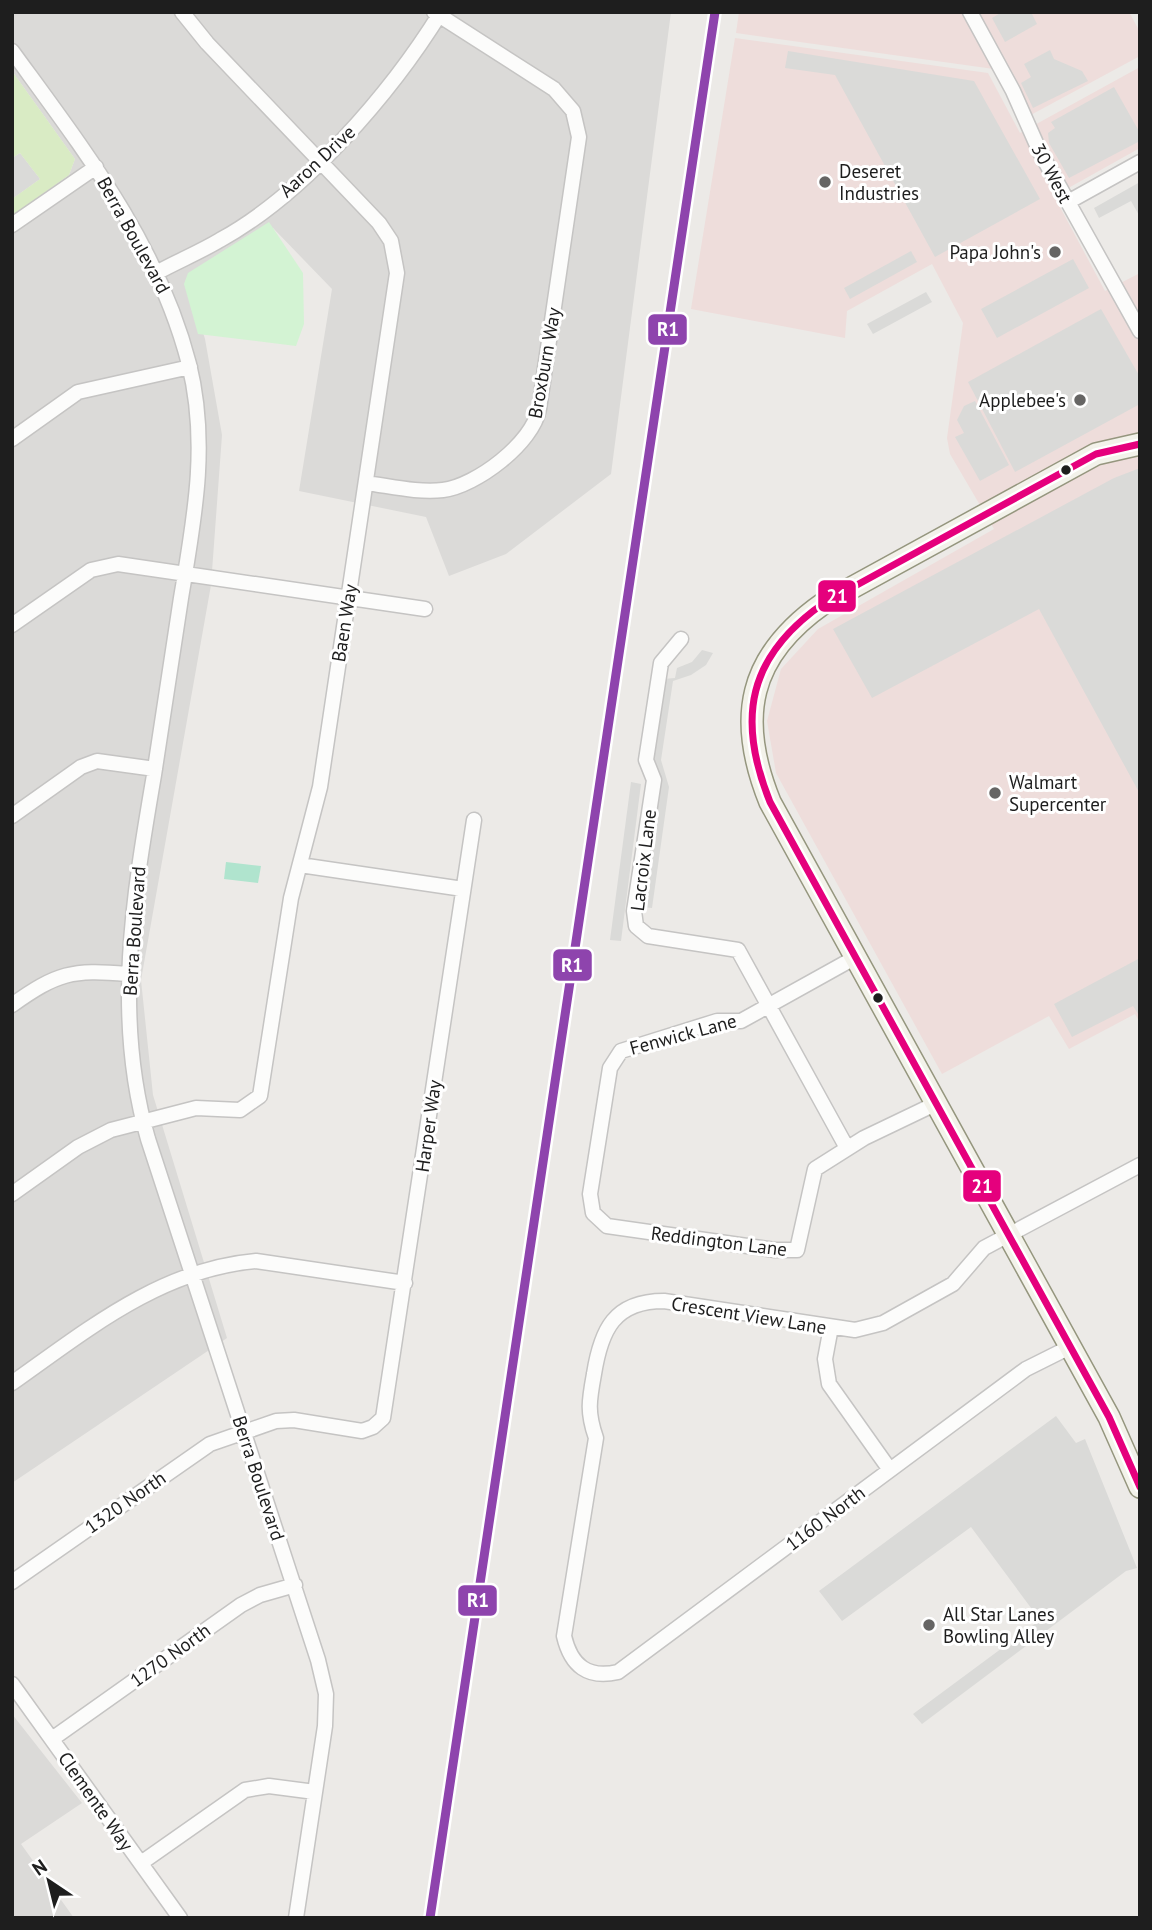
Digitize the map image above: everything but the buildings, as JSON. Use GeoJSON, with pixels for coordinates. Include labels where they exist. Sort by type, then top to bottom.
{"type":"FeatureCollection","features":[{"type":"Feature","properties":{"kind":"street","name":"Baen Way"},"geometry":{"type":"LineString","coordinates":[[143,1122],[196,1108],[230,1111],[250,1106],[260,1096],[264,1084],[291,898],[320,788],[396,262],[391,242],[379,223],[207,43],[182,12]]}},
{"type":"Feature","properties":{"kind":"street","name":"30 West"},"geometry":{"type":"LineString","coordinates":[[970,12],[1068,202],[1140,331]]}},
{"type":"Feature","properties":{"kind":"street","name":"Aaron Drive"},"geometry":{"type":"LineString","coordinates":[[158,272],[221,240],[265,209],[319,161],[387,89],[438,13]]}},
{"type":"Feature","properties":{"kind":"street","name":"Broxburn Way"},"geometry":{"type":"LineString","coordinates":[[366,483],[429,491],[455,488],[468,483],[516,448],[533,430],[539,409],[579,137],[573,111],[554,89],[438,13]]}},
{"type":"Feature","properties":{"kind":"street","name":"Berra Boulevard"},"geometry":{"type":"LineString","coordinates":[[12,51],[96,167],[158,272],[190,367],[199,445],[198,508],[133,900],[127,974],[130,1035],[143,1122],[295,1585],[326,1694],[315,1792],[296,1918]]}},
{"type":"Feature","properties":{"kind":"street"},"geometry":{"type":"LineString","coordinates":[[1068,202],[1140,162]]}},
{"type":"Feature","properties":{"kind":"street"},"geometry":{"type":"LineString","coordinates":[[12,225],[96,167]]}},
{"type":"Feature","properties":{"kind":"street"},"geometry":{"type":"LineString","coordinates":[[12,439],[78,391],[190,367]]}},
{"type":"Feature","properties":{"kind":"street"},"geometry":{"type":"LineString","coordinates":[[1140,444],[1096,454],[824,603],[787,634],[768,661],[757,685],[751,713],[752,745],[770,802],[1109,1417],[1140,1487]]}},
{"type":"Feature","properties":{"kind":"street"},"geometry":{"type":"LineString","coordinates":[[12,625],[83,575],[100,566],[125,564],[425,609]]}},
{"type":"Feature","properties":{"kind":"street","name":"Lacroix Lane"},"geometry":{"type":"LineString","coordinates":[[681,639],[661,663],[646,760],[654,780],[634,911],[636,926],[648,936],[738,950],[847,1148]]}},
{"type":"Feature","properties":{"kind":"street"},"geometry":{"type":"LineString","coordinates":[[12,816],[81,767],[97,761],[155,769]]}},
{"type":"Feature","properties":{"kind":"street","name":"Harper Way"},"geometry":{"type":"LineString","coordinates":[[373,1427],[383,1418],[387,1407],[474,820]]}},
{"type":"Feature","properties":{"kind":"street"},"geometry":{"type":"LineString","coordinates":[[300,864],[463,889]]}},
{"type":"Feature","properties":{"kind":"street","name":"Fenwick Lane"},"geometry":{"type":"LineString","coordinates":[[593,1213],[590,1194],[614,1058],[629,1047],[717,1021],[741,1021],[856,957]]}},
{"type":"Feature","properties":{"kind":"street"},"geometry":{"type":"LineString","coordinates":[[12,1005],[48,980],[72,973],[127,974]]}},
{"type":"Feature","properties":{"kind":"street","name":"Reddington Lane"},"geometry":{"type":"LineString","coordinates":[[593,1213],[607,1226],[775,1250],[797,1250],[815,1169],[847,1148],[937,1103]]}},
{"type":"Feature","properties":{"kind":"street"},"geometry":{"type":"LineString","coordinates":[[12,1194],[95,1137],[143,1122]]}},
{"type":"Feature","properties":{"kind":"street","name":"Crescent View Lane"},"geometry":{"type":"LineString","coordinates":[[578,1666],[568,1652],[564,1636],[596,1438],[587,1413],[599,1340],[604,1331],[627,1310],[655,1301],[855,1330],[883,1323],[953,1284],[973,1258],[1140,1165]]}},
{"type":"Feature","properties":{"kind":"street"},"geometry":{"type":"LineString","coordinates":[[12,1383],[141,1294],[238,1262],[256,1261],[405,1283]]}},
{"type":"Feature","properties":{"kind":"street"},"geometry":{"type":"LineString","coordinates":[[831,1327],[825,1359],[829,1384],[890,1470]]}},
{"type":"Feature","properties":{"kind":"street","name":"1160 North"},"geometry":{"type":"LineString","coordinates":[[578,1666],[589,1673],[603,1675],[618,1672],[1026,1369],[1070,1347]]}},
{"type":"Feature","properties":{"kind":"street","name":"1320 North"},"geometry":{"type":"LineString","coordinates":[[12,1582],[201,1449],[243,1432],[285,1420],[362,1431],[373,1427]]}},
{"type":"Feature","properties":{"kind":"street","name":"1270 North"},"geometry":{"type":"LineString","coordinates":[[52,1740],[241,1605],[260,1595],[295,1585]]}},
{"type":"Feature","properties":{"kind":"street","name":"Clemente Way"},"geometry":{"type":"LineString","coordinates":[[12,1684],[180,1918]]}},
{"type":"Feature","properties":{"kind":"street"},"geometry":{"type":"LineString","coordinates":[[141,1863],[245,1790],[269,1786],[315,1792]]}},
{"type":"Feature","properties":{"kind":"shaded area"},"geometry":{"type":"Polygon","coordinates":[[[12,12],[671,12],[611,474],[506,554],[449,576],[426,517],[299,491],[332,289],[273,228],[188,283],[205,339],[222,435],[211,585],[141,980],[153,1095],[227,1338],[12,1483],[12,216],[69,175],[75,159],[12,71],[12,12]]]}},
{"type":"Feature","properties":{"kind":"shaded area"},"geometry":{"type":"Polygon","coordinates":[[[739,12],[1129,12],[1140,32],[1140,56],[1027,117],[1001,70],[736,33],[739,12]]]}},
{"type":"Feature","properties":{"kind":"shaded area"},"geometry":{"type":"Polygon","coordinates":[[[1002,12],[1031,12],[1037,24],[1005,42],[992,18],[1002,12]]]}},
{"type":"Feature","properties":{"kind":"shaded area"},"geometry":{"type":"Polygon","coordinates":[[[735,38],[988,73],[1020,133],[1140,67],[1140,148],[1054,196],[1105,291],[1140,273],[1140,1023],[1135,1014],[1069,1049],[1049,1016],[942,1074],[776,773],[767,721],[781,669],[818,629],[994,529],[950,454],[947,438],[963,323],[932,264],[847,311],[845,338],[691,309],[735,38]]]}},
{"type":"Feature","properties":{"kind":"shaded area"},"geometry":{"type":"Polygon","coordinates":[[[1050,50],[1054,59],[1082,71],[1088,81],[1033,108],[1021,83],[1031,77],[1024,64],[1050,50]]]}},
{"type":"Feature","properties":{"kind":"shaded area"},"geometry":{"type":"Polygon","coordinates":[[[788,51],[974,81],[1040,199],[935,257],[835,75],[785,68],[788,51]]]}},
{"type":"Feature","properties":{"kind":"shaded area"},"geometry":{"type":"Polygon","coordinates":[[[1114,87],[1140,133],[1140,141],[1069,178],[1049,143],[1048,133],[1055,128],[1051,122],[1114,87]]]}},
{"type":"Feature","properties":{"kind":"shaded area"},"geometry":{"type":"Polygon","coordinates":[[[20,153],[40,179],[12,199],[12,158],[20,153]]]}},
{"type":"Feature","properties":{"kind":"shaded area"},"geometry":{"type":"Polygon","coordinates":[[[1140,182],[1140,217],[1131,201],[1099,218],[1094,208],[1140,182]]]}},
{"type":"Feature","properties":{"kind":"shaded area"},"geometry":{"type":"Polygon","coordinates":[[[911,251],[917,262],[850,299],[844,288],[911,251]]]}},
{"type":"Feature","properties":{"kind":"shaded area"},"geometry":{"type":"Polygon","coordinates":[[[1073,259],[1089,288],[997,338],[981,309],[1073,259]]]}},
{"type":"Feature","properties":{"kind":"shaded area"},"geometry":{"type":"Polygon","coordinates":[[[926,292],[932,302],[873,334],[867,324],[926,292]]]}},
{"type":"Feature","properties":{"kind":"shaded area"},"geometry":{"type":"Polygon","coordinates":[[[1101,309],[1140,377],[1140,404],[1015,472],[968,382],[1101,309]]]}},
{"type":"Feature","properties":{"kind":"shaded area"},"geometry":{"type":"Polygon","coordinates":[[[975,401],[1009,465],[980,481],[955,437],[964,433],[957,420],[964,406],[975,401]]]}},
{"type":"Feature","properties":{"kind":"shaded area"},"geometry":{"type":"Polygon","coordinates":[[[1140,468],[1140,794],[1039,609],[872,698],[833,629],[1114,478],[1140,468]]]}},
{"type":"Feature","properties":{"kind":"shaded area"},"geometry":{"type":"Polygon","coordinates":[[[702,650],[713,653],[706,665],[691,675],[673,681],[661,760],[669,787],[652,908],[641,907],[652,762],[663,679],[675,678],[677,668],[692,662],[702,650]]]}},
{"type":"Feature","properties":{"kind":"shaded area"},"geometry":{"type":"Polygon","coordinates":[[[631,782],[641,784],[621,941],[610,940],[631,782]]]}},
{"type":"Feature","properties":{"kind":"shaded area"},"geometry":{"type":"Polygon","coordinates":[[[1140,958],[1140,1017],[1133,1006],[1072,1037],[1054,1004],[1140,958]]]}},
{"type":"Feature","properties":{"kind":"shaded area"},"geometry":{"type":"Polygon","coordinates":[[[1056,1416],[1076,1443],[1085,1439],[1137,1568],[1126,1571],[922,1724],[913,1714],[1040,1620],[971,1527],[842,1621],[819,1591],[1056,1416]]]}},
{"type":"Feature","properties":{"kind":"shaded area"},"geometry":{"type":"Polygon","coordinates":[[[12,1714],[82,1803],[21,1844],[74,1918],[12,1918],[12,1714]]]}},
{"type":"Feature","properties":{"kind":"green space"},"geometry":{"type":"Polygon","coordinates":[[[12,71],[75,159],[69,175],[12,216],[12,199],[40,179],[20,153],[12,158],[12,71]]]}},
{"type":"Feature","properties":{"kind":"green space"},"geometry":{"type":"Polygon","coordinates":[[[269,222],[303,273],[304,324],[296,346],[198,334],[184,284],[188,273],[269,222]]]}},
{"type":"Feature","properties":{"kind":"green space"},"geometry":{"type":"Polygon","coordinates":[[[226,862],[261,866],[258,883],[224,879],[226,862]]]}},
{"type":"Feature","properties":{"kind":"transit line","name":"R1"},"geometry":{"type":"LineString","coordinates":[[430,1918],[715,12]]}},
{"type":"Feature","properties":{"kind":"transit line","name":"21"},"geometry":{"type":"LineString","coordinates":[[1140,444],[1096,454],[824,603],[798,623],[779,645],[765,667],[756,691],[752,716],[753,743],[759,772],[770,802],[1109,1417],[1140,1487]]}},
{"type":"Feature","properties":{"kind":"place","name":"Deseret Industries"},"geometry":{"type":"Point","coordinates":[825,182]}},
{"type":"Feature","properties":{"kind":"place","name":"Papa John's"},"geometry":{"type":"Point","coordinates":[1055,252]}},
{"type":"Feature","properties":{"kind":"place","name":"Applebee's"},"geometry":{"type":"Point","coordinates":[1080,400]}},
{"type":"Feature","properties":{"kind":"place","name":"Walmart Supercenter"},"geometry":{"type":"Point","coordinates":[995,793]}},
{"type":"Feature","properties":{"kind":"place","name":"All Star Lanes Bowling Alley"},"geometry":{"type":"Point","coordinates":[929,1625]}}]}
